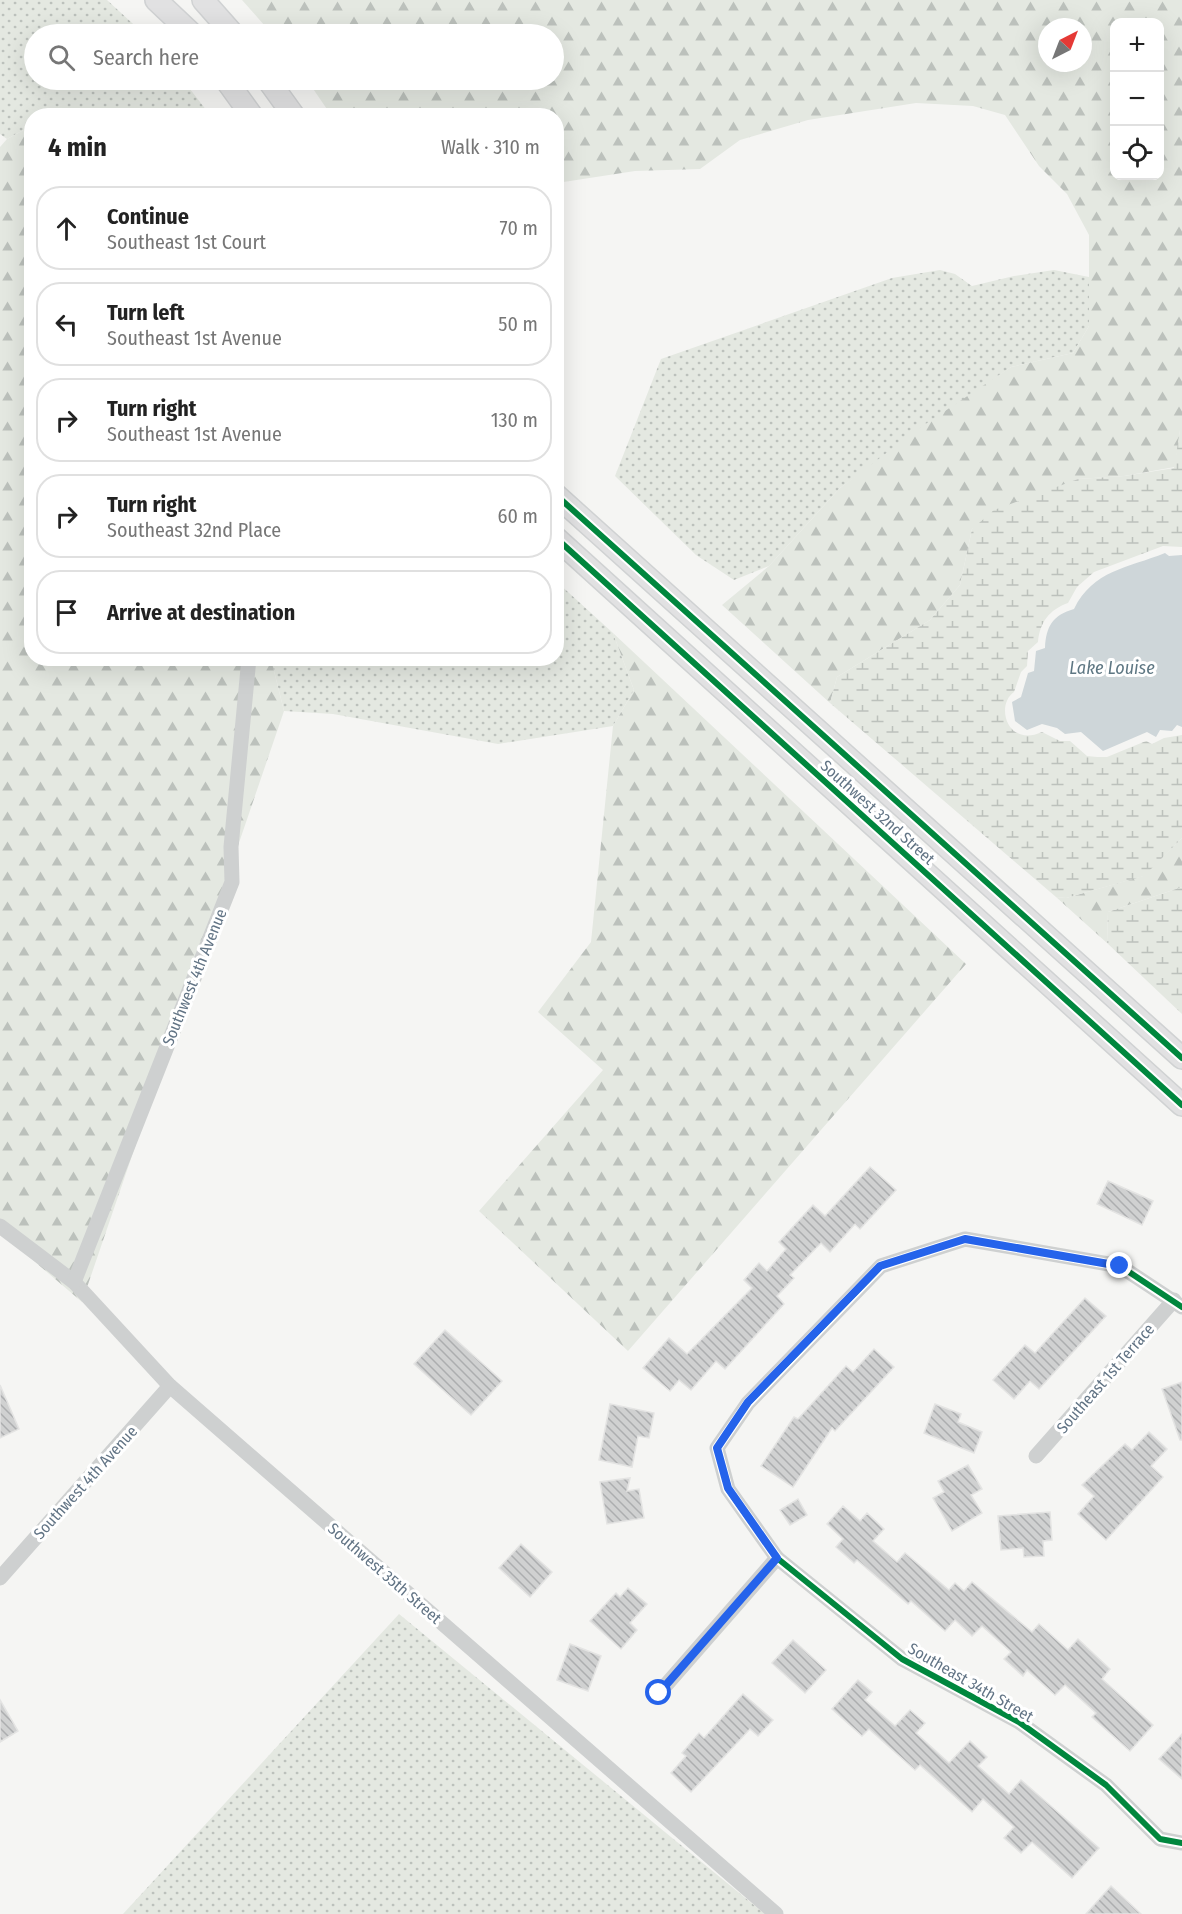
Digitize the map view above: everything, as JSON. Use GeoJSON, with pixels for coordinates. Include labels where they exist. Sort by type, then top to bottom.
{"type":"FeatureCollection","features":[{"type":"Feature","properties":{"kind":"main road"},"geometry":{"type":"LineString","coordinates":[[156,0],[181,24]]}},
{"type":"Feature","properties":{"kind":"main road"},"geometry":{"type":"LineString","coordinates":[[203,0],[224,24]]}},
{"type":"Feature","properties":{"kind":"main road"},"geometry":{"type":"LineString","coordinates":[[233,90],[246,108]]}},
{"type":"Feature","properties":{"kind":"main road"},"geometry":{"type":"LineString","coordinates":[[275,90],[288,108]]}},
{"type":"Feature","properties":{"kind":"main road","name":"Southwest 32nd Street"},"geometry":{"type":"LineString","coordinates":[[564,502],[1182,1058]]}},
{"type":"Feature","properties":{"kind":"main road","name":"Southwest 32nd Street"},"geometry":{"type":"LineString","coordinates":[[564,545],[1182,1105]]}},
{"type":"Feature","properties":{"kind":"street","name":"Southwest 4th Avenue"},"geometry":{"type":"LineString","coordinates":[[74,1281],[232,882],[231,847],[248,666]]}},
{"type":"Feature","properties":{"kind":"street","name":"Southwest 35th Street"},"geometry":{"type":"LineString","coordinates":[[0,1226],[74,1281],[170,1386],[776,1914]]}},
{"type":"Feature","properties":{"kind":"street","name":"Southeast 34th Street"},"geometry":{"type":"LineString","coordinates":[[1178,1304],[1120,1266],[965,1239],[880,1266],[748,1402],[717,1448],[728,1488],[777,1558],[902,1659],[1019,1722],[1106,1785],[1160,1839],[1182,1843]]}},
{"type":"Feature","properties":{"kind":"street","name":"Southeast 1st Terrace"},"geometry":{"type":"LineString","coordinates":[[1036,1456],[1178,1304]]}},
{"type":"Feature","properties":{"kind":"street","name":"Southwest 4th Avenue"},"geometry":{"type":"LineString","coordinates":[[0,1578],[170,1386]]}},
{"type":"Feature","properties":{"kind":"street"},"geometry":{"type":"LineString","coordinates":[[659,1693],[777,1558]]}},
{"type":"Feature","properties":{"kind":"green space"},"geometry":{"type":"Polygon","coordinates":[[[0,0],[107,0],[133,24],[24,24],[24,90],[191,90],[205,108],[24,108],[24,130],[7,139],[0,134],[0,0]]]}},
{"type":"Feature","properties":{"kind":"green space"},"geometry":{"type":"Polygon","coordinates":[[[242,0],[1182,0],[1182,430],[1180,430],[1175,467],[1124,476],[1078,479],[972,529],[960,585],[930,620],[837,677],[830,703],[722,605],[769,566],[840,488],[921,427],[1011,367],[1073,353],[1089,326],[1089,235],[1067,194],[1039,166],[1005,115],[973,106],[916,103],[808,120],[740,140],[700,169],[635,171],[564,182],[564,108],[326,108],[314,90],[564,90],[564,24],[263,24],[242,0]]]}},
{"type":"Feature","properties":{"kind":"green space"},"geometry":{"type":"Polygon","coordinates":[[[24,130],[24,666],[273,666],[284,711],[82,1302],[0,1232],[0,147],[7,139],[24,130]]]}},
{"type":"Feature","properties":{"kind":"green space"},"geometry":{"type":"Polygon","coordinates":[[[940,270],[955,274],[972,286],[1054,270],[1089,277],[1089,326],[1073,353],[1011,367],[840,488],[769,566],[734,580],[696,555],[615,476],[661,359],[892,278],[940,270]]]}},
{"type":"Feature","properties":{"kind":"green space"},"geometry":{"type":"Polygon","coordinates":[[[1180,430],[1182,430],[1182,547],[1163,546],[1094,572],[1077,587],[1068,603],[1051,613],[1043,623],[1038,642],[1028,651],[1027,666],[1021,672],[1014,692],[1008,698],[1005,715],[1013,730],[1020,734],[1030,735],[1042,732],[1060,741],[1070,741],[1087,756],[1107,757],[1146,741],[1152,744],[1164,738],[1182,735],[1182,838],[1144,876],[1066,898],[1056,897],[830,703],[837,677],[930,620],[960,585],[972,529],[994,510],[1078,479],[1124,476],[1174,468],[1180,430]]]}},
{"type":"Feature","properties":{"kind":"green space"},"geometry":{"type":"Polygon","coordinates":[[[564,588],[613,633],[634,690],[613,726],[498,744],[333,714],[284,711],[273,666],[564,666],[564,588]]]}},
{"type":"Feature","properties":{"kind":"green space"},"geometry":{"type":"Polygon","coordinates":[[[613,633],[966,964],[628,1351],[479,1211],[603,1070],[538,1012],[591,942],[613,726],[634,690],[613,633]]]}},
{"type":"Feature","properties":{"kind":"green space"},"geometry":{"type":"Polygon","coordinates":[[[1182,838],[1182,887],[1108,912],[1107,943],[1056,897],[1066,898],[1143,876],[1182,838]]]}},
{"type":"Feature","properties":{"kind":"green space"},"geometry":{"type":"Polygon","coordinates":[[[1182,887],[1182,1014],[1107,943],[1108,912],[1182,887]]]}},
{"type":"Feature","properties":{"kind":"green space"},"geometry":{"type":"Polygon","coordinates":[[[399,1614],[765,1914],[123,1914],[399,1614]]]}},
{"type":"Feature","properties":{"kind":"water","name":"Lake Louise"},"geometry":{"type":"Polygon","coordinates":[[[1165,553],[1169,556],[1182,555],[1182,727],[1177,725],[1172,731],[1160,730],[1156,737],[1147,732],[1103,751],[1081,732],[1065,734],[1057,728],[1042,724],[1027,730],[1015,721],[1012,702],[1021,697],[1028,673],[1034,671],[1036,651],[1045,648],[1047,633],[1052,622],[1067,611],[1074,609],[1082,596],[1101,578],[1165,553]]]}},
{"type":"Feature","properties":{"kind":"building"},"geometry":{"type":"Polygon","coordinates":[[[870,1167],[896,1190],[860,1229],[855,1224],[830,1252],[821,1243],[790,1275],[794,1278],[777,1296],[784,1304],[725,1369],[716,1361],[691,1390],[679,1380],[670,1391],[643,1368],[669,1338],[687,1354],[752,1288],[744,1280],[759,1263],[767,1271],[786,1249],[779,1242],[813,1205],[825,1216],[870,1167]]]}},
{"type":"Feature","properties":{"kind":"building"},"geometry":{"type":"Polygon","coordinates":[[[1108,1181],[1153,1201],[1142,1225],[1097,1204],[1108,1181]]]}},
{"type":"Feature","properties":{"kind":"building"},"geometry":{"type":"Polygon","coordinates":[[[1085,1298],[1106,1316],[1039,1389],[1030,1381],[1014,1399],[993,1380],[1025,1345],[1035,1353],[1085,1298]]]}},
{"type":"Feature","properties":{"kind":"building"},"geometry":{"type":"Polygon","coordinates":[[[445,1330],[502,1381],[471,1415],[414,1364],[445,1330]]]}},
{"type":"Feature","properties":{"kind":"building"},"geometry":{"type":"Polygon","coordinates":[[[874,1349],[894,1367],[835,1431],[832,1428],[793,1487],[761,1466],[794,1417],[798,1419],[846,1366],[853,1372],[874,1349]]]}},
{"type":"Feature","properties":{"kind":"building"},"geometry":{"type":"Polygon","coordinates":[[[1182,1382],[1182,1440],[1180,1440],[1162,1389],[1182,1382]]]}},
{"type":"Feature","properties":{"kind":"building"},"geometry":{"type":"Polygon","coordinates":[[[0,1385],[19,1429],[0,1438],[0,1385]]]}},
{"type":"Feature","properties":{"kind":"building"},"geometry":{"type":"Polygon","coordinates":[[[610,1404],[654,1413],[649,1438],[638,1436],[632,1467],[599,1460],[610,1404]]]}},
{"type":"Feature","properties":{"kind":"building"},"geometry":{"type":"Polygon","coordinates":[[[935,1404],[961,1414],[958,1422],[982,1432],[974,1453],[924,1433],[935,1404]]]}},
{"type":"Feature","properties":{"kind":"building"},"geometry":{"type":"Polygon","coordinates":[[[1149,1432],[1167,1449],[1151,1466],[1163,1477],[1106,1540],[1078,1514],[1094,1496],[1082,1485],[1125,1444],[1132,1450],[1149,1432]]]}},
{"type":"Feature","properties":{"kind":"building"},"geometry":{"type":"Polygon","coordinates":[[[968,1465],[982,1489],[971,1495],[982,1513],[952,1531],[933,1498],[944,1492],[938,1481],[968,1465]]]}},
{"type":"Feature","properties":{"kind":"building"},"geometry":{"type":"Polygon","coordinates":[[[630,1478],[627,1491],[639,1489],[644,1518],[607,1524],[600,1482],[630,1478]]]}},
{"type":"Feature","properties":{"kind":"building"},"geometry":{"type":"Polygon","coordinates":[[[798,1499],[807,1515],[790,1525],[780,1510],[798,1499]]]}},
{"type":"Feature","properties":{"kind":"building"},"geometry":{"type":"Polygon","coordinates":[[[843,1506],[860,1521],[867,1513],[884,1529],[873,1541],[897,1562],[905,1553],[949,1590],[955,1583],[964,1591],[972,1582],[1032,1632],[1039,1624],[1068,1650],[1078,1639],[1110,1669],[1102,1679],[1153,1725],[1130,1751],[1092,1717],[1096,1713],[1065,1685],[1055,1695],[1027,1670],[1023,1676],[1004,1659],[1011,1652],[982,1626],[972,1636],[955,1620],[945,1631],[911,1601],[908,1604],[857,1560],[854,1563],[836,1547],[843,1539],[827,1524],[843,1506]]]}},
{"type":"Feature","properties":{"kind":"building"},"geometry":{"type":"Polygon","coordinates":[[[1050,1512],[1052,1540],[1043,1541],[1044,1556],[1024,1557],[1023,1548],[1001,1550],[998,1516],[1050,1512]]]}},
{"type":"Feature","properties":{"kind":"building"},"geometry":{"type":"Polygon","coordinates":[[[521,1544],[552,1572],[530,1597],[499,1568],[521,1544]]]}},
{"type":"Feature","properties":{"kind":"building"},"geometry":{"type":"Polygon","coordinates":[[[628,1588],[647,1604],[630,1623],[637,1630],[621,1649],[590,1621],[616,1593],[620,1597],[628,1588]]]}},
{"type":"Feature","properties":{"kind":"building"},"geometry":{"type":"Polygon","coordinates":[[[793,1640],[826,1670],[805,1693],[772,1663],[793,1640]]]}},
{"type":"Feature","properties":{"kind":"building"},"geometry":{"type":"Polygon","coordinates":[[[570,1644],[601,1656],[588,1691],[557,1680],[570,1644]]]}},
{"type":"Feature","properties":{"kind":"building"},"geometry":{"type":"Polygon","coordinates":[[[858,1680],[872,1692],[865,1700],[895,1726],[910,1710],[925,1723],[916,1733],[949,1763],[970,1741],[987,1757],[978,1766],[1009,1794],[1021,1780],[1099,1848],[1072,1878],[1032,1842],[1021,1853],[1004,1838],[1014,1827],[983,1799],[972,1812],[920,1765],[915,1770],[869,1729],[862,1736],[832,1709],[858,1680]]]}},
{"type":"Feature","properties":{"kind":"building"},"geometry":{"type":"Polygon","coordinates":[[[743,1694],[773,1720],[758,1736],[750,1729],[691,1792],[671,1773],[686,1756],[682,1753],[699,1733],[704,1738],[743,1694]]]}},
{"type":"Feature","properties":{"kind":"building"},"geometry":{"type":"Polygon","coordinates":[[[0,1700],[18,1731],[0,1742],[0,1700]]]}},
{"type":"Feature","properties":{"kind":"building"},"geometry":{"type":"Polygon","coordinates":[[[1182,1734],[1182,1779],[1159,1759],[1182,1734]]]}},
{"type":"Feature","properties":{"kind":"building"},"geometry":{"type":"Polygon","coordinates":[[[1111,1886],[1141,1914],[1086,1914],[1111,1886]]]}},
{"type":"Feature","properties":{"kind":"cycle path"},"geometry":{"type":"LineString","coordinates":[[564,502],[1182,1058]]}},
{"type":"Feature","properties":{"kind":"cycle path"},"geometry":{"type":"LineString","coordinates":[[564,545],[1182,1105]]}},
{"type":"Feature","properties":{"kind":"cycle path"},"geometry":{"type":"LineString","coordinates":[[1182,1307],[1120,1266],[965,1239],[881,1266],[748,1403],[717,1448],[728,1489],[777,1558],[902,1659],[1019,1722],[1106,1785],[1160,1839],[1182,1843]]}},
{"type":"Feature","properties":{"kind":"route"},"geometry":{"type":"LineString","coordinates":[[659,1693],[777,1558],[728,1488],[717,1448],[748,1402],[880,1266],[965,1239],[1120,1266]]}}]}
